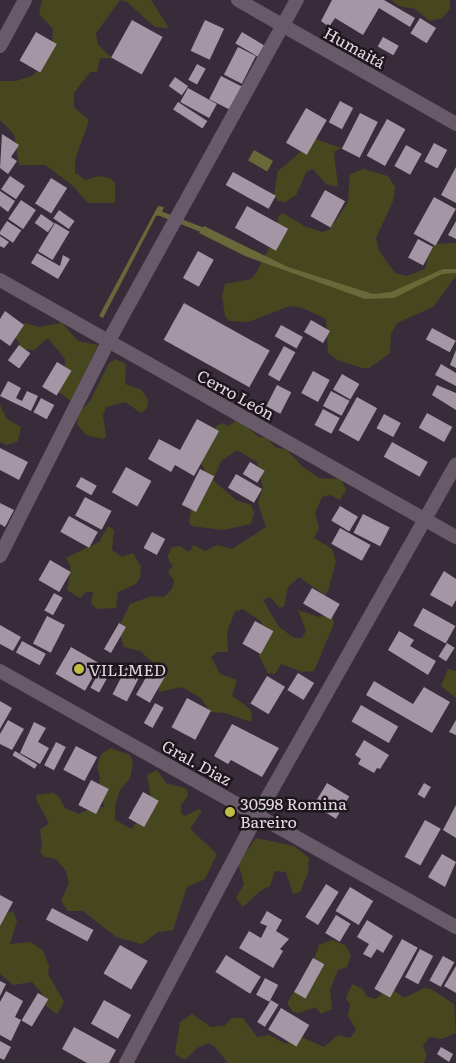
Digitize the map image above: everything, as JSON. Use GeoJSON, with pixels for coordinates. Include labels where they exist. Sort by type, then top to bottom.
{"type":"FeatureCollection","features":[{"type":"Feature","properties":{"kind":"street"},"geometry":{"type":"LineString","coordinates":[[0,46],[25,0]]}},
{"type":"Feature","properties":{"kind":"street","name":"Humaitá"},"geometry":{"type":"LineString","coordinates":[[238,0],[456,124]]}},
{"type":"Feature","properties":{"kind":"street"},"geometry":{"type":"LineString","coordinates":[[0,556],[108,342],[297,0]]}},
{"type":"Feature","properties":{"kind":"street","name":"Cerro León"},"geometry":{"type":"LineString","coordinates":[[0,280],[456,537]]}},
{"type":"Feature","properties":{"kind":"street"},"geometry":{"type":"LineString","coordinates":[[126,1063],[257,816],[456,464]]}},
{"type":"Feature","properties":{"kind":"street","name":"Gral. Diaz"},"geometry":{"type":"LineString","coordinates":[[0,671],[456,927]]}},
{"type":"Feature","properties":{"kind":"shaded area"},"geometry":{"type":"Polygon","coordinates":[[[42,0],[120,0],[96,33],[98,45],[112,58],[100,58],[97,72],[90,72],[74,93],[74,107],[89,120],[75,160],[75,173],[86,180],[98,176],[110,178],[115,183],[115,203],[88,203],[71,184],[45,165],[19,165],[14,134],[0,120],[0,81],[16,81],[34,75],[52,48],[53,29],[39,14],[42,0]]]}},
{"type":"Feature","properties":{"kind":"shaded area"},"geometry":{"type":"Polygon","coordinates":[[[120,0],[151,0],[169,28],[155,27],[127,2],[120,0]]]}},
{"type":"Feature","properties":{"kind":"shaded area"},"geometry":{"type":"Polygon","coordinates":[[[391,0],[450,0],[450,9],[442,18],[430,21],[415,9],[399,6],[391,0]]]}},
{"type":"Feature","properties":{"kind":"shaded area"},"geometry":{"type":"Polygon","coordinates":[[[316,139],[341,148],[334,152],[338,187],[326,184],[313,169],[307,171],[296,195],[285,202],[278,201],[274,195],[278,171],[316,139]]]}},
{"type":"Feature","properties":{"kind":"shaded area"},"geometry":{"type":"Polygon","coordinates":[[[254,150],[273,161],[267,171],[248,160],[254,150]]]}},
{"type":"Feature","properties":{"kind":"shaded area"},"geometry":{"type":"Polygon","coordinates":[[[363,169],[388,176],[395,187],[393,201],[376,238],[379,251],[395,273],[407,276],[425,269],[430,248],[435,244],[456,243],[456,276],[433,307],[397,323],[391,334],[390,353],[369,368],[362,368],[338,360],[328,353],[326,319],[303,308],[290,306],[248,322],[229,321],[225,316],[222,296],[225,284],[251,279],[256,273],[275,237],[278,217],[283,213],[304,226],[322,232],[329,230],[348,202],[350,174],[363,169]]]}},
{"type":"Feature","properties":{"kind":"shaded area"},"geometry":{"type":"Polygon","coordinates":[[[158,206],[164,207],[161,215],[156,216],[103,318],[99,316],[158,206]]]}},
{"type":"Feature","properties":{"kind":"shaded area"},"geometry":{"type":"Polygon","coordinates":[[[204,226],[288,267],[373,294],[391,292],[443,269],[456,269],[456,273],[442,274],[394,298],[365,299],[245,256],[199,233],[204,226]]]}},
{"type":"Feature","properties":{"kind":"shaded area"},"geometry":{"type":"Polygon","coordinates":[[[24,323],[39,327],[62,323],[78,341],[98,345],[71,401],[56,390],[65,370],[65,359],[48,338],[34,350],[22,349],[14,334],[24,323]]]}},
{"type":"Feature","properties":{"kind":"shaded area"},"geometry":{"type":"Polygon","coordinates":[[[115,359],[126,364],[125,384],[142,390],[148,400],[147,408],[141,413],[125,402],[106,407],[103,415],[106,437],[103,439],[86,435],[77,424],[79,412],[90,401],[109,363],[115,359]]]}},
{"type":"Feature","properties":{"kind":"shaded area"},"geometry":{"type":"Polygon","coordinates":[[[0,405],[7,419],[21,427],[18,441],[7,445],[0,442],[0,405]]]}},
{"type":"Feature","properties":{"kind":"shaded area"},"geometry":{"type":"Polygon","coordinates":[[[238,419],[259,437],[267,438],[275,447],[287,450],[303,467],[319,478],[341,479],[346,490],[340,500],[330,495],[322,497],[315,513],[319,528],[314,538],[332,549],[336,561],[328,591],[325,595],[299,577],[288,587],[284,606],[280,608],[270,597],[263,600],[279,627],[294,638],[302,638],[306,631],[298,610],[319,617],[326,614],[332,615],[334,623],[314,671],[302,672],[281,664],[275,674],[268,673],[259,656],[262,622],[243,609],[235,611],[227,632],[228,652],[217,652],[211,657],[220,674],[237,680],[232,696],[248,707],[252,714],[251,722],[225,713],[210,712],[201,698],[182,687],[159,692],[157,666],[140,651],[124,647],[118,629],[130,604],[152,596],[164,597],[172,589],[174,581],[168,571],[173,566],[167,557],[172,547],[180,546],[189,552],[194,545],[205,551],[217,545],[232,549],[266,527],[258,503],[263,488],[257,462],[237,450],[221,461],[213,480],[236,500],[251,505],[254,513],[251,524],[223,530],[191,526],[189,522],[193,495],[205,471],[201,462],[216,426],[222,423],[229,426],[238,419]]]}},
{"type":"Feature","properties":{"kind":"shaded area"},"geometry":{"type":"Polygon","coordinates":[[[108,526],[114,530],[112,550],[122,557],[133,553],[141,566],[140,578],[136,584],[118,592],[116,608],[96,609],[91,603],[93,592],[86,592],[80,598],[67,590],[71,568],[66,558],[99,542],[108,526]]]}},
{"type":"Feature","properties":{"kind":"shaded area"},"geometry":{"type":"Polygon","coordinates":[[[448,669],[456,671],[456,698],[441,686],[448,669]]]}},
{"type":"Feature","properties":{"kind":"shaded area"},"geometry":{"type":"Polygon","coordinates":[[[111,748],[130,755],[133,762],[130,778],[120,790],[115,805],[115,820],[132,829],[151,798],[147,775],[157,770],[166,783],[187,789],[188,796],[181,805],[181,813],[185,816],[199,809],[202,811],[190,829],[217,854],[205,879],[187,887],[173,930],[158,932],[142,944],[116,937],[83,911],[68,911],[61,901],[69,883],[66,871],[56,859],[44,857],[40,851],[42,846],[40,830],[49,823],[36,799],[37,795],[53,793],[59,797],[65,808],[79,814],[93,807],[105,807],[98,789],[100,778],[97,766],[101,754],[111,748]]]}},
{"type":"Feature","properties":{"kind":"shaded area"},"geometry":{"type":"Polygon","coordinates":[[[256,838],[294,846],[309,858],[308,873],[300,892],[293,894],[286,872],[275,871],[270,886],[260,891],[243,907],[236,898],[244,884],[238,863],[256,838]]]}},
{"type":"Feature","properties":{"kind":"shaded area"},"geometry":{"type":"Polygon","coordinates":[[[13,911],[17,921],[10,944],[31,942],[43,951],[49,966],[48,974],[64,1002],[57,1014],[45,1005],[42,993],[32,982],[13,985],[0,974],[0,924],[6,914],[13,911]]]}},
{"type":"Feature","properties":{"kind":"shaded area"},"geometry":{"type":"Polygon","coordinates":[[[332,940],[345,945],[351,955],[347,967],[338,970],[330,990],[332,1009],[321,1014],[315,1007],[299,1013],[293,1012],[287,1003],[313,963],[319,945],[332,940]]]}},
{"type":"Feature","properties":{"kind":"shaded area"},"geometry":{"type":"Polygon","coordinates":[[[352,984],[363,989],[366,996],[375,999],[391,988],[404,998],[424,988],[431,989],[454,1004],[456,1033],[442,1039],[429,1037],[423,1046],[427,1055],[424,1063],[228,1063],[215,1047],[208,1043],[197,1048],[185,1060],[175,1054],[180,1022],[192,1014],[211,1027],[224,1026],[232,1018],[243,1018],[257,1037],[269,1035],[286,1044],[299,1036],[324,1047],[338,1035],[350,1038],[356,1030],[348,1016],[350,1005],[346,998],[352,984]]]}},
{"type":"Feature","properties":{"kind":"building"},"geometry":{"type":"Polygon","coordinates":[[[332,0],[384,0],[415,18],[410,27],[379,8],[363,35],[335,18],[329,27],[321,21],[332,0]]]}},
{"type":"Feature","properties":{"kind":"building"},"geometry":{"type":"Polygon","coordinates":[[[420,18],[436,28],[427,43],[410,33],[420,18]]]}},
{"type":"Feature","properties":{"kind":"building"},"geometry":{"type":"Polygon","coordinates":[[[132,20],[163,37],[142,75],[111,58],[132,20]]]}},
{"type":"Feature","properties":{"kind":"building"},"geometry":{"type":"Polygon","coordinates":[[[205,20],[224,29],[210,60],[191,51],[205,20]]]}},
{"type":"Feature","properties":{"kind":"building"},"geometry":{"type":"Polygon","coordinates":[[[36,32],[57,44],[40,73],[20,61],[36,32]]]}},
{"type":"Feature","properties":{"kind":"building"},"geometry":{"type":"Polygon","coordinates":[[[242,32],[264,45],[258,57],[235,43],[242,32]]]}},
{"type":"Feature","properties":{"kind":"building"},"geometry":{"type":"Polygon","coordinates":[[[383,37],[399,46],[393,55],[378,47],[383,37]]]}},
{"type":"Feature","properties":{"kind":"building"},"geometry":{"type":"Polygon","coordinates":[[[238,47],[256,56],[242,84],[224,75],[238,47]]]}},
{"type":"Feature","properties":{"kind":"building"},"geometry":{"type":"Polygon","coordinates":[[[197,64],[206,69],[197,85],[188,80],[197,64]]]}},
{"type":"Feature","properties":{"kind":"building"},"geometry":{"type":"Polygon","coordinates":[[[221,76],[243,87],[231,111],[209,99],[221,76]]]}},
{"type":"Feature","properties":{"kind":"building"},"geometry":{"type":"Polygon","coordinates":[[[175,77],[188,86],[182,95],[169,86],[175,77]]]}},
{"type":"Feature","properties":{"kind":"building"},"geometry":{"type":"Polygon","coordinates":[[[188,88],[217,104],[209,118],[180,102],[188,88]]]}},
{"type":"Feature","properties":{"kind":"building"},"geometry":{"type":"Polygon","coordinates":[[[340,101],[353,108],[342,129],[329,122],[340,101]]]}},
{"type":"Feature","properties":{"kind":"building"},"geometry":{"type":"Polygon","coordinates":[[[178,102],[207,121],[202,129],[173,110],[178,102]]]}},
{"type":"Feature","properties":{"kind":"building"},"geometry":{"type":"Polygon","coordinates":[[[306,108],[327,120],[307,155],[286,143],[306,108]]]}},
{"type":"Feature","properties":{"kind":"building"},"geometry":{"type":"Polygon","coordinates":[[[360,113],[378,122],[360,158],[342,149],[360,113]]]}},
{"type":"Feature","properties":{"kind":"building"},"geometry":{"type":"Polygon","coordinates":[[[387,119],[405,129],[385,166],[367,156],[387,119]]]}},
{"type":"Feature","properties":{"kind":"building"},"geometry":{"type":"Polygon","coordinates":[[[2,134],[19,145],[11,157],[17,161],[8,174],[0,168],[2,134]]]}},
{"type":"Feature","properties":{"kind":"building"},"geometry":{"type":"Polygon","coordinates":[[[434,143],[447,150],[437,169],[424,162],[434,143]]]}},
{"type":"Feature","properties":{"kind":"building"},"geometry":{"type":"Polygon","coordinates":[[[406,145],[422,154],[410,175],[394,166],[406,145]]]}},
{"type":"Feature","properties":{"kind":"building"},"geometry":{"type":"Polygon","coordinates":[[[456,167],[456,203],[441,195],[456,167]]]}},
{"type":"Feature","properties":{"kind":"building"},"geometry":{"type":"Polygon","coordinates":[[[233,172],[276,196],[269,209],[226,185],[233,172]]]}},
{"type":"Feature","properties":{"kind":"building"},"geometry":{"type":"Polygon","coordinates":[[[10,176],[25,186],[16,199],[1,189],[10,176]]]}},
{"type":"Feature","properties":{"kind":"building"},"geometry":{"type":"Polygon","coordinates":[[[51,178],[67,188],[51,214],[35,203],[51,178]]]}},
{"type":"Feature","properties":{"kind":"building"},"geometry":{"type":"Polygon","coordinates":[[[325,190],[345,201],[331,227],[310,216],[325,190]]]}},
{"type":"Feature","properties":{"kind":"building"},"geometry":{"type":"Polygon","coordinates":[[[0,191],[15,201],[8,212],[0,206],[0,191]]]}},
{"type":"Feature","properties":{"kind":"building"},"geometry":{"type":"Polygon","coordinates":[[[434,197],[456,209],[436,246],[414,234],[434,197]]]}},
{"type":"Feature","properties":{"kind":"building"},"geometry":{"type":"Polygon","coordinates":[[[21,200],[36,210],[23,229],[8,219],[21,200]]]}},
{"type":"Feature","properties":{"kind":"building"},"geometry":{"type":"Polygon","coordinates":[[[247,206],[288,229],[276,251],[235,228],[247,206]]]}},
{"type":"Feature","properties":{"kind":"building"},"geometry":{"type":"Polygon","coordinates":[[[59,210],[75,221],[69,229],[53,218],[59,210]]]}},
{"type":"Feature","properties":{"kind":"building"},"geometry":{"type":"Polygon","coordinates":[[[41,214],[54,223],[48,232],[35,223],[41,214]]]}},
{"type":"Feature","properties":{"kind":"building"},"geometry":{"type":"Polygon","coordinates":[[[7,221],[21,230],[13,243],[0,234],[7,221]]]}},
{"type":"Feature","properties":{"kind":"building"},"geometry":{"type":"Polygon","coordinates":[[[456,221],[456,239],[448,235],[456,221]]]}},
{"type":"Feature","properties":{"kind":"building"},"geometry":{"type":"Polygon","coordinates":[[[55,223],[70,232],[53,260],[38,251],[55,223]]]}},
{"type":"Feature","properties":{"kind":"building"},"geometry":{"type":"Polygon","coordinates":[[[0,236],[9,242],[4,248],[0,246],[0,236]]]}},
{"type":"Feature","properties":{"kind":"building"},"geometry":{"type":"Polygon","coordinates":[[[418,239],[433,247],[423,266],[408,258],[418,239]]]}},
{"type":"Feature","properties":{"kind":"building"},"geometry":{"type":"Polygon","coordinates":[[[198,251],[214,260],[199,287],[183,278],[198,251]]]}},
{"type":"Feature","properties":{"kind":"building"},"geometry":{"type":"Polygon","coordinates":[[[37,253],[60,266],[63,255],[70,259],[58,279],[31,263],[37,253]]]}},
{"type":"Feature","properties":{"kind":"building"},"geometry":{"type":"Polygon","coordinates":[[[184,303],[270,351],[249,387],[164,340],[184,303]]]}},
{"type":"Feature","properties":{"kind":"building"},"geometry":{"type":"Polygon","coordinates":[[[5,311],[24,325],[10,346],[0,339],[0,319],[5,311]]]}},
{"type":"Feature","properties":{"kind":"building"},"geometry":{"type":"Polygon","coordinates":[[[311,320],[330,331],[323,343],[304,332],[311,320]]]}},
{"type":"Feature","properties":{"kind":"building"},"geometry":{"type":"Polygon","coordinates":[[[281,325],[303,337],[297,348],[275,336],[281,325]]]}},
{"type":"Feature","properties":{"kind":"building"},"geometry":{"type":"Polygon","coordinates":[[[432,328],[456,341],[450,352],[426,339],[432,328]]]}},
{"type":"Feature","properties":{"kind":"building"},"geometry":{"type":"Polygon","coordinates":[[[19,345],[30,353],[19,369],[8,360],[19,345]]]}},
{"type":"Feature","properties":{"kind":"building"},"geometry":{"type":"Polygon","coordinates":[[[284,346],[295,352],[279,381],[268,375],[284,346]]]}},
{"type":"Feature","properties":{"kind":"building"},"geometry":{"type":"Polygon","coordinates":[[[456,350],[456,368],[450,365],[456,350]]]}},
{"type":"Feature","properties":{"kind":"building"},"geometry":{"type":"Polygon","coordinates":[[[57,362],[72,371],[57,396],[42,387],[57,362]]]}},
{"type":"Feature","properties":{"kind":"building"},"geometry":{"type":"Polygon","coordinates":[[[441,364],[456,373],[456,386],[435,375],[441,364]]]}},
{"type":"Feature","properties":{"kind":"building"},"geometry":{"type":"Polygon","coordinates":[[[313,371],[330,380],[318,402],[301,393],[313,371]]]}},
{"type":"Feature","properties":{"kind":"building"},"geometry":{"type":"Polygon","coordinates":[[[342,374],[359,384],[350,400],[333,390],[342,374]]]}},
{"type":"Feature","properties":{"kind":"building"},"geometry":{"type":"Polygon","coordinates":[[[8,381],[21,388],[16,398],[22,401],[27,391],[38,396],[31,411],[0,396],[8,381]]]}},
{"type":"Feature","properties":{"kind":"building"},"geometry":{"type":"Polygon","coordinates":[[[277,385],[291,392],[280,414],[266,406],[277,385]]]}},
{"type":"Feature","properties":{"kind":"building"},"geometry":{"type":"Polygon","coordinates":[[[437,385],[456,393],[456,410],[432,395],[437,385]]]}},
{"type":"Feature","properties":{"kind":"building"},"geometry":{"type":"Polygon","coordinates":[[[331,391],[350,401],[342,416],[323,406],[331,391]]]}},
{"type":"Feature","properties":{"kind":"building"},"geometry":{"type":"Polygon","coordinates":[[[357,397],[377,408],[359,441],[339,430],[357,397]]]}},
{"type":"Feature","properties":{"kind":"building"},"geometry":{"type":"Polygon","coordinates":[[[41,398],[54,405],[47,419],[33,412],[41,398]]]}},
{"type":"Feature","properties":{"kind":"building"},"geometry":{"type":"Polygon","coordinates":[[[323,409],[340,418],[331,434],[315,425],[323,409]]]}},
{"type":"Feature","properties":{"kind":"building"},"geometry":{"type":"Polygon","coordinates":[[[427,413],[452,427],[444,442],[419,428],[427,413]]]}},
{"type":"Feature","properties":{"kind":"building"},"geometry":{"type":"Polygon","coordinates":[[[384,414],[401,423],[393,437],[376,428],[384,414]]]}},
{"type":"Feature","properties":{"kind":"building"},"geometry":{"type":"Polygon","coordinates":[[[197,419],[219,431],[194,476],[175,465],[171,472],[148,459],[159,439],[180,450],[197,419]]]}},
{"type":"Feature","properties":{"kind":"building"},"geometry":{"type":"Polygon","coordinates":[[[392,442],[428,462],[420,477],[384,457],[392,442]]]}},
{"type":"Feature","properties":{"kind":"building"},"geometry":{"type":"Polygon","coordinates":[[[0,448],[28,462],[19,480],[0,470],[0,448]]]}},
{"type":"Feature","properties":{"kind":"building"},"geometry":{"type":"Polygon","coordinates":[[[250,462],[265,471],[257,483],[243,474],[250,462]]]}},
{"type":"Feature","properties":{"kind":"building"},"geometry":{"type":"Polygon","coordinates":[[[126,467],[151,481],[137,506],[112,492],[126,467]]]}},
{"type":"Feature","properties":{"kind":"building"},"geometry":{"type":"Polygon","coordinates":[[[200,469],[214,476],[196,512],[182,505],[200,469]]]}},
{"type":"Feature","properties":{"kind":"building"},"geometry":{"type":"Polygon","coordinates":[[[236,474],[262,489],[254,503],[228,488],[236,474]]]}},
{"type":"Feature","properties":{"kind":"building"},"geometry":{"type":"Polygon","coordinates":[[[81,477],[97,486],[91,495],[76,487],[81,477]]]}},
{"type":"Feature","properties":{"kind":"building"},"geometry":{"type":"Polygon","coordinates":[[[85,497],[111,511],[102,530],[75,516],[85,497]]]}},
{"type":"Feature","properties":{"kind":"building"},"geometry":{"type":"Polygon","coordinates":[[[0,503],[14,510],[5,527],[0,524],[0,503]]]}},
{"type":"Feature","properties":{"kind":"building"},"geometry":{"type":"Polygon","coordinates":[[[340,506],[358,517],[349,531],[331,521],[340,506]]]}},
{"type":"Feature","properties":{"kind":"building"},"geometry":{"type":"Polygon","coordinates":[[[363,514],[390,528],[380,546],[353,533],[363,514]]]}},
{"type":"Feature","properties":{"kind":"building"},"geometry":{"type":"Polygon","coordinates":[[[69,516],[98,532],[89,548],[60,532],[69,516]]]}},
{"type":"Feature","properties":{"kind":"building"},"geometry":{"type":"Polygon","coordinates":[[[340,528],[371,545],[362,561],[331,544],[340,528]]]}},
{"type":"Feature","properties":{"kind":"building"},"geometry":{"type":"Polygon","coordinates":[[[152,532],[165,539],[157,555],[144,548],[152,532]]]}},
{"type":"Feature","properties":{"kind":"building"},"geometry":{"type":"Polygon","coordinates":[[[50,560],[71,572],[59,592],[38,580],[50,560]]]}},
{"type":"Feature","properties":{"kind":"building"},"geometry":{"type":"Polygon","coordinates":[[[444,571],[456,579],[456,600],[452,607],[430,595],[444,571]]]}},
{"type":"Feature","properties":{"kind":"building"},"geometry":{"type":"Polygon","coordinates":[[[312,588],[340,604],[331,620],[303,604],[312,588]]]}},
{"type":"Feature","properties":{"kind":"building"},"geometry":{"type":"Polygon","coordinates":[[[54,593],[63,598],[53,615],[44,610],[54,593]]]}},
{"type":"Feature","properties":{"kind":"building"},"geometry":{"type":"Polygon","coordinates":[[[423,608],[455,626],[446,643],[413,625],[423,608]]]}},
{"type":"Feature","properties":{"kind":"building"},"geometry":{"type":"Polygon","coordinates":[[[47,616],[65,625],[51,653],[33,644],[47,616]]]}},
{"type":"Feature","properties":{"kind":"building"},"geometry":{"type":"Polygon","coordinates":[[[255,621],[273,631],[261,654],[242,644],[255,621]]]}},
{"type":"Feature","properties":{"kind":"building"},"geometry":{"type":"Polygon","coordinates":[[[119,623],[126,627],[111,653],[104,649],[119,623]]]}},
{"type":"Feature","properties":{"kind":"building"},"geometry":{"type":"Polygon","coordinates":[[[0,625],[21,637],[13,651],[0,644],[0,625]]]}},
{"type":"Feature","properties":{"kind":"building"},"geometry":{"type":"Polygon","coordinates":[[[399,631],[414,640],[410,646],[436,661],[428,675],[388,650],[399,631]]]}},
{"type":"Feature","properties":{"kind":"building"},"geometry":{"type":"Polygon","coordinates":[[[22,641],[46,654],[40,665],[16,652],[22,641]]]}},
{"type":"Feature","properties":{"kind":"building"},"geometry":{"type":"Polygon","coordinates":[[[447,643],[455,648],[446,661],[439,657],[447,643]]]}},
{"type":"Feature","properties":{"kind":"building","name":"VILLMED"},"geometry":{"type":"Polygon","coordinates":[[[71,647],[100,664],[85,691],[56,674],[71,647]]]}},
{"type":"Feature","properties":{"kind":"building"},"geometry":{"type":"Polygon","coordinates":[[[128,664],[142,671],[127,702],[113,694],[128,664]]]}},
{"type":"Feature","properties":{"kind":"building"},"geometry":{"type":"Polygon","coordinates":[[[103,665],[112,670],[99,693],[90,688],[103,665]]]}},
{"type":"Feature","properties":{"kind":"building"},"geometry":{"type":"Polygon","coordinates":[[[152,667],[166,675],[150,703],[136,695],[152,667]]]}},
{"type":"Feature","properties":{"kind":"building"},"geometry":{"type":"Polygon","coordinates":[[[298,673],[314,683],[304,700],[287,690],[298,673]]]}},
{"type":"Feature","properties":{"kind":"building"},"geometry":{"type":"Polygon","coordinates":[[[267,676],[285,687],[269,714],[251,703],[267,676]]]}},
{"type":"Feature","properties":{"kind":"building"},"geometry":{"type":"Polygon","coordinates":[[[374,681],[413,704],[424,687],[450,702],[432,733],[366,695],[374,681]]]}},
{"type":"Feature","properties":{"kind":"building"},"geometry":{"type":"Polygon","coordinates":[[[187,698],[211,711],[195,740],[172,727],[187,698]]]}},
{"type":"Feature","properties":{"kind":"building"},"geometry":{"type":"Polygon","coordinates":[[[0,701],[12,708],[0,729],[0,701]]]}},
{"type":"Feature","properties":{"kind":"building"},"geometry":{"type":"Polygon","coordinates":[[[155,703],[164,708],[153,728],[144,723],[155,703]]]}},
{"type":"Feature","properties":{"kind":"building"},"geometry":{"type":"Polygon","coordinates":[[[361,705],[398,726],[389,743],[352,721],[361,705]]]}},
{"type":"Feature","properties":{"kind":"building"},"geometry":{"type":"Polygon","coordinates":[[[8,720],[24,729],[12,750],[0,744],[0,734],[8,720]]]}},
{"type":"Feature","properties":{"kind":"building"},"geometry":{"type":"Polygon","coordinates":[[[456,720],[456,735],[449,732],[456,720]]]}},
{"type":"Feature","properties":{"kind":"building"},"geometry":{"type":"Polygon","coordinates":[[[34,722],[46,728],[38,742],[49,748],[40,764],[20,753],[34,722]]]}},
{"type":"Feature","properties":{"kind":"building"},"geometry":{"type":"Polygon","coordinates":[[[232,724],[279,748],[262,777],[231,760],[228,764],[214,756],[232,724]]]}},
{"type":"Feature","properties":{"kind":"building"},"geometry":{"type":"Polygon","coordinates":[[[364,740],[389,755],[380,769],[377,768],[374,773],[358,764],[361,759],[355,755],[364,740]]]}},
{"type":"Feature","properties":{"kind":"building"},"geometry":{"type":"Polygon","coordinates":[[[56,742],[66,747],[54,770],[44,765],[56,742]]]}},
{"type":"Feature","properties":{"kind":"building"},"geometry":{"type":"Polygon","coordinates":[[[76,746],[97,757],[85,781],[63,770],[76,746]]]}},
{"type":"Feature","properties":{"kind":"building"},"geometry":{"type":"Polygon","coordinates":[[[15,751],[37,764],[35,769],[12,755],[15,751]]]}},
{"type":"Feature","properties":{"kind":"building"},"geometry":{"type":"Polygon","coordinates":[[[91,780],[109,789],[96,814],[78,805],[91,780]]]}},
{"type":"Feature","properties":{"kind":"building"},"geometry":{"type":"Polygon","coordinates":[[[327,783],[349,796],[336,819],[314,805],[327,783]]]}},
{"type":"Feature","properties":{"kind":"building"},"geometry":{"type":"Polygon","coordinates":[[[424,783],[431,787],[424,798],[418,794],[424,783]]]}},
{"type":"Feature","properties":{"kind":"building"},"geometry":{"type":"Polygon","coordinates":[[[143,792],[159,801],[144,827],[128,818],[143,792]]]}},
{"type":"Feature","properties":{"kind":"building"},"geometry":{"type":"Polygon","coordinates":[[[456,805],[456,838],[443,830],[456,805]]]}},
{"type":"Feature","properties":{"kind":"building"},"geometry":{"type":"Polygon","coordinates":[[[425,820],[441,829],[420,865],[405,857],[425,820]]]}},
{"type":"Feature","properties":{"kind":"building"},"geometry":{"type":"Polygon","coordinates":[[[442,854],[456,862],[445,887],[428,877],[442,854]]]}},
{"type":"Feature","properties":{"kind":"building"},"geometry":{"type":"Polygon","coordinates":[[[326,884],[339,892],[318,925],[305,917],[326,884]]]}},
{"type":"Feature","properties":{"kind":"building"},"geometry":{"type":"Polygon","coordinates":[[[350,887],[373,901],[359,925],[336,911],[350,887]]]}},
{"type":"Feature","properties":{"kind":"building"},"geometry":{"type":"Polygon","coordinates":[[[0,895],[13,902],[0,926],[0,895]]]}},
{"type":"Feature","properties":{"kind":"building"},"geometry":{"type":"Polygon","coordinates":[[[52,908],[93,930],[87,942],[46,919],[52,908]]]}},
{"type":"Feature","properties":{"kind":"building"},"geometry":{"type":"Polygon","coordinates":[[[267,911],[282,920],[276,931],[289,939],[280,949],[283,951],[273,968],[239,948],[249,931],[261,938],[267,926],[260,923],[267,911]]]}},
{"type":"Feature","properties":{"kind":"building"},"geometry":{"type":"Polygon","coordinates":[[[336,915],[351,924],[340,942],[325,933],[336,915]]]}},
{"type":"Feature","properties":{"kind":"building"},"geometry":{"type":"Polygon","coordinates":[[[367,920],[393,936],[383,953],[377,949],[371,958],[363,954],[369,944],[357,937],[367,920]]]}},
{"type":"Feature","properties":{"kind":"building"},"geometry":{"type":"Polygon","coordinates":[[[402,939],[418,948],[390,998],[374,989],[402,939]]]}},
{"type":"Feature","properties":{"kind":"building"},"geometry":{"type":"Polygon","coordinates":[[[120,945],[148,961],[131,990],[104,974],[120,945]]]}},
{"type":"Feature","properties":{"kind":"building"},"geometry":{"type":"Polygon","coordinates":[[[420,949],[433,956],[418,984],[405,977],[420,949]]]}},
{"type":"Feature","properties":{"kind":"building"},"geometry":{"type":"Polygon","coordinates":[[[226,955],[261,977],[250,994],[215,972],[226,955]]]}},
{"type":"Feature","properties":{"kind":"building"},"geometry":{"type":"Polygon","coordinates":[[[443,956],[454,962],[441,987],[429,980],[443,956]]]}},
{"type":"Feature","properties":{"kind":"building"},"geometry":{"type":"Polygon","coordinates":[[[313,958],[324,964],[305,998],[294,992],[313,958]]]}},
{"type":"Feature","properties":{"kind":"building"},"geometry":{"type":"Polygon","coordinates":[[[456,966],[456,993],[444,986],[456,966]]]}},
{"type":"Feature","properties":{"kind":"building"},"geometry":{"type":"Polygon","coordinates":[[[265,978],[278,985],[269,1002],[256,995],[265,978]]]}},
{"type":"Feature","properties":{"kind":"building"},"geometry":{"type":"Polygon","coordinates":[[[0,981],[6,984],[0,996],[0,981]]]}},
{"type":"Feature","properties":{"kind":"building"},"geometry":{"type":"Polygon","coordinates":[[[6,991],[23,1001],[15,1017],[21,1020],[11,1041],[0,1035],[0,1002],[6,991]]]}},
{"type":"Feature","properties":{"kind":"building"},"geometry":{"type":"Polygon","coordinates":[[[38,993],[48,999],[32,1027],[22,1020],[38,993]]]}},
{"type":"Feature","properties":{"kind":"building"},"geometry":{"type":"Polygon","coordinates":[[[104,1000],[131,1015],[118,1039],[91,1024],[104,1000]]]}},
{"type":"Feature","properties":{"kind":"building"},"geometry":{"type":"Polygon","coordinates":[[[271,1000],[279,1005],[265,1027],[257,1022],[271,1000]]]}},
{"type":"Feature","properties":{"kind":"building"},"geometry":{"type":"Polygon","coordinates":[[[281,1008],[309,1025],[296,1046],[268,1029],[281,1008]]]}},
{"type":"Feature","properties":{"kind":"building"},"geometry":{"type":"Polygon","coordinates":[[[74,1027],[116,1050],[109,1063],[87,1063],[62,1049],[74,1027]]]}},
{"type":"Feature","properties":{"kind":"building"},"geometry":{"type":"Polygon","coordinates":[[[0,1041],[11,1047],[4,1060],[0,1058],[0,1041]]]}},
{"type":"Feature","properties":{"kind":"building"},"geometry":{"type":"Polygon","coordinates":[[[441,1047],[453,1054],[449,1062],[437,1054],[441,1047]]]}},
{"type":"Feature","properties":{"kind":"waterway"},"geometry":{"type":"LineString","coordinates":[[157,212],[206,231]]}},
{"type":"Feature","properties":{"kind":"place","name":"VILLMED"},"geometry":{"type":"Point","coordinates":[79,669]}},
{"type":"Feature","properties":{"kind":"place","name":"30598 Romina Bareiro"},"geometry":{"type":"Point","coordinates":[230,812]}}]}
